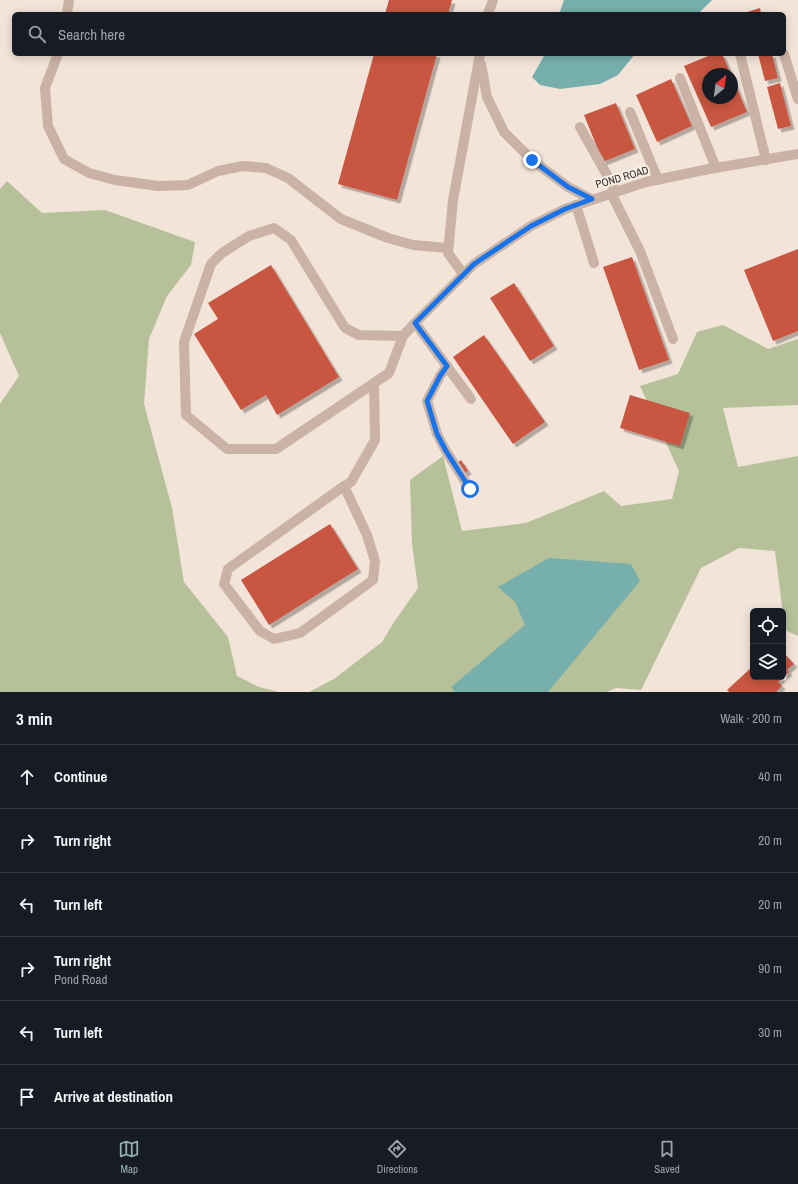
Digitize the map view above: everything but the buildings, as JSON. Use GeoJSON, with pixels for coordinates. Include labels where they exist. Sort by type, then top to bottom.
{"type":"FeatureCollection","features":[{"type":"Feature","properties":{"kind":"street"},"geometry":{"type":"LineString","coordinates":[[67,12],[69,0]]}},
{"type":"Feature","properties":{"kind":"street"},"geometry":{"type":"LineString","coordinates":[[489,12],[493,0]]}},
{"type":"Feature","properties":{"kind":"street"},"geometry":{"type":"LineString","coordinates":[[57,56],[45,88],[48,126],[64,159],[89,173],[115,180],[158,186],[188,185],[218,171],[243,166],[266,168],[288,178],[341,219],[361,228],[413,246],[448,248]]}},
{"type":"Feature","properties":{"kind":"street"},"geometry":{"type":"LineString","coordinates":[[464,275],[448,253],[448,248],[453,200],[480,56]]}},
{"type":"Feature","properties":{"kind":"street"},"geometry":{"type":"LineString","coordinates":[[480,56],[487,97],[504,132],[532,160],[568,187],[592,199]]}},
{"type":"Feature","properties":{"kind":"street"},"geometry":{"type":"LineString","coordinates":[[740,56],[766,160]]}},
{"type":"Feature","properties":{"kind":"street"},"geometry":{"type":"LineString","coordinates":[[785,56],[798,99]]}},
{"type":"Feature","properties":{"kind":"street"},"geometry":{"type":"LineString","coordinates":[[680,78],[716,168]]}},
{"type":"Feature","properties":{"kind":"street"},"geometry":{"type":"LineString","coordinates":[[630,112],[658,180]]}},
{"type":"Feature","properties":{"kind":"street"},"geometry":{"type":"LineString","coordinates":[[580,127],[614,192],[640,251],[672,339]]}},
{"type":"Feature","properties":{"kind":"street","name":"POND ROAD"},"geometry":{"type":"LineString","coordinates":[[403,336],[474,264],[531,226],[565,209],[614,192],[658,180],[716,168],[798,154]]}},
{"type":"Feature","properties":{"kind":"street"},"geometry":{"type":"LineString","coordinates":[[576,205],[594,263]]}},
{"type":"Feature","properties":{"kind":"street"},"geometry":{"type":"LineString","coordinates":[[274,228],[291,240],[345,328],[359,335],[403,336],[388,373],[276,449],[227,449],[186,415],[184,342],[211,264],[222,253],[249,236],[274,228]]}},
{"type":"Feature","properties":{"kind":"street"},"geometry":{"type":"LineString","coordinates":[[415,323],[471,399]]}},
{"type":"Feature","properties":{"kind":"street"},"geometry":{"type":"LineString","coordinates":[[447,366],[427,401],[437,434],[470,489]]}},
{"type":"Feature","properties":{"kind":"street"},"geometry":{"type":"LineString","coordinates":[[344,486],[367,535],[375,561],[373,580],[300,632],[274,639],[260,630],[224,584],[228,569],[344,486],[351,482],[375,440],[374,383]]}},
{"type":"Feature","properties":{"kind":"green space"},"geometry":{"type":"Polygon","coordinates":[[[7,181],[42,213],[105,210],[195,242],[191,265],[167,296],[149,339],[144,404],[172,508],[184,582],[228,637],[237,676],[259,687],[279,692],[0,692],[0,404],[19,376],[0,333],[0,189],[7,181]]]}},
{"type":"Feature","properties":{"kind":"green space"},"geometry":{"type":"Polygon","coordinates":[[[723,325],[768,349],[798,339],[798,405],[723,408],[738,467],[798,456],[798,636],[786,630],[786,608],[782,608],[775,551],[739,548],[701,568],[641,690],[616,688],[607,692],[309,692],[334,679],[382,642],[418,588],[412,544],[410,480],[443,456],[462,531],[526,523],[604,491],[621,506],[672,499],[679,471],[640,386],[678,374],[697,332],[723,325]]]}},
{"type":"Feature","properties":{"kind":"water"},"geometry":{"type":"Polygon","coordinates":[[[564,0],[712,0],[700,12],[560,12],[564,0]]]}},
{"type":"Feature","properties":{"kind":"water"},"geometry":{"type":"Polygon","coordinates":[[[544,56],[633,56],[618,75],[600,84],[560,89],[540,85],[532,77],[544,56]]]}},
{"type":"Feature","properties":{"kind":"water"},"geometry":{"type":"Polygon","coordinates":[[[549,558],[631,564],[640,581],[548,692],[455,692],[451,687],[525,625],[515,602],[498,587],[549,558]]]}},
{"type":"Feature","properties":{"kind":"route"},"geometry":{"type":"LineString","coordinates":[[470,489],[437,434],[427,401],[447,366],[415,323],[474,264],[531,226],[565,209],[592,199],[568,187],[532,160]]}}]}
